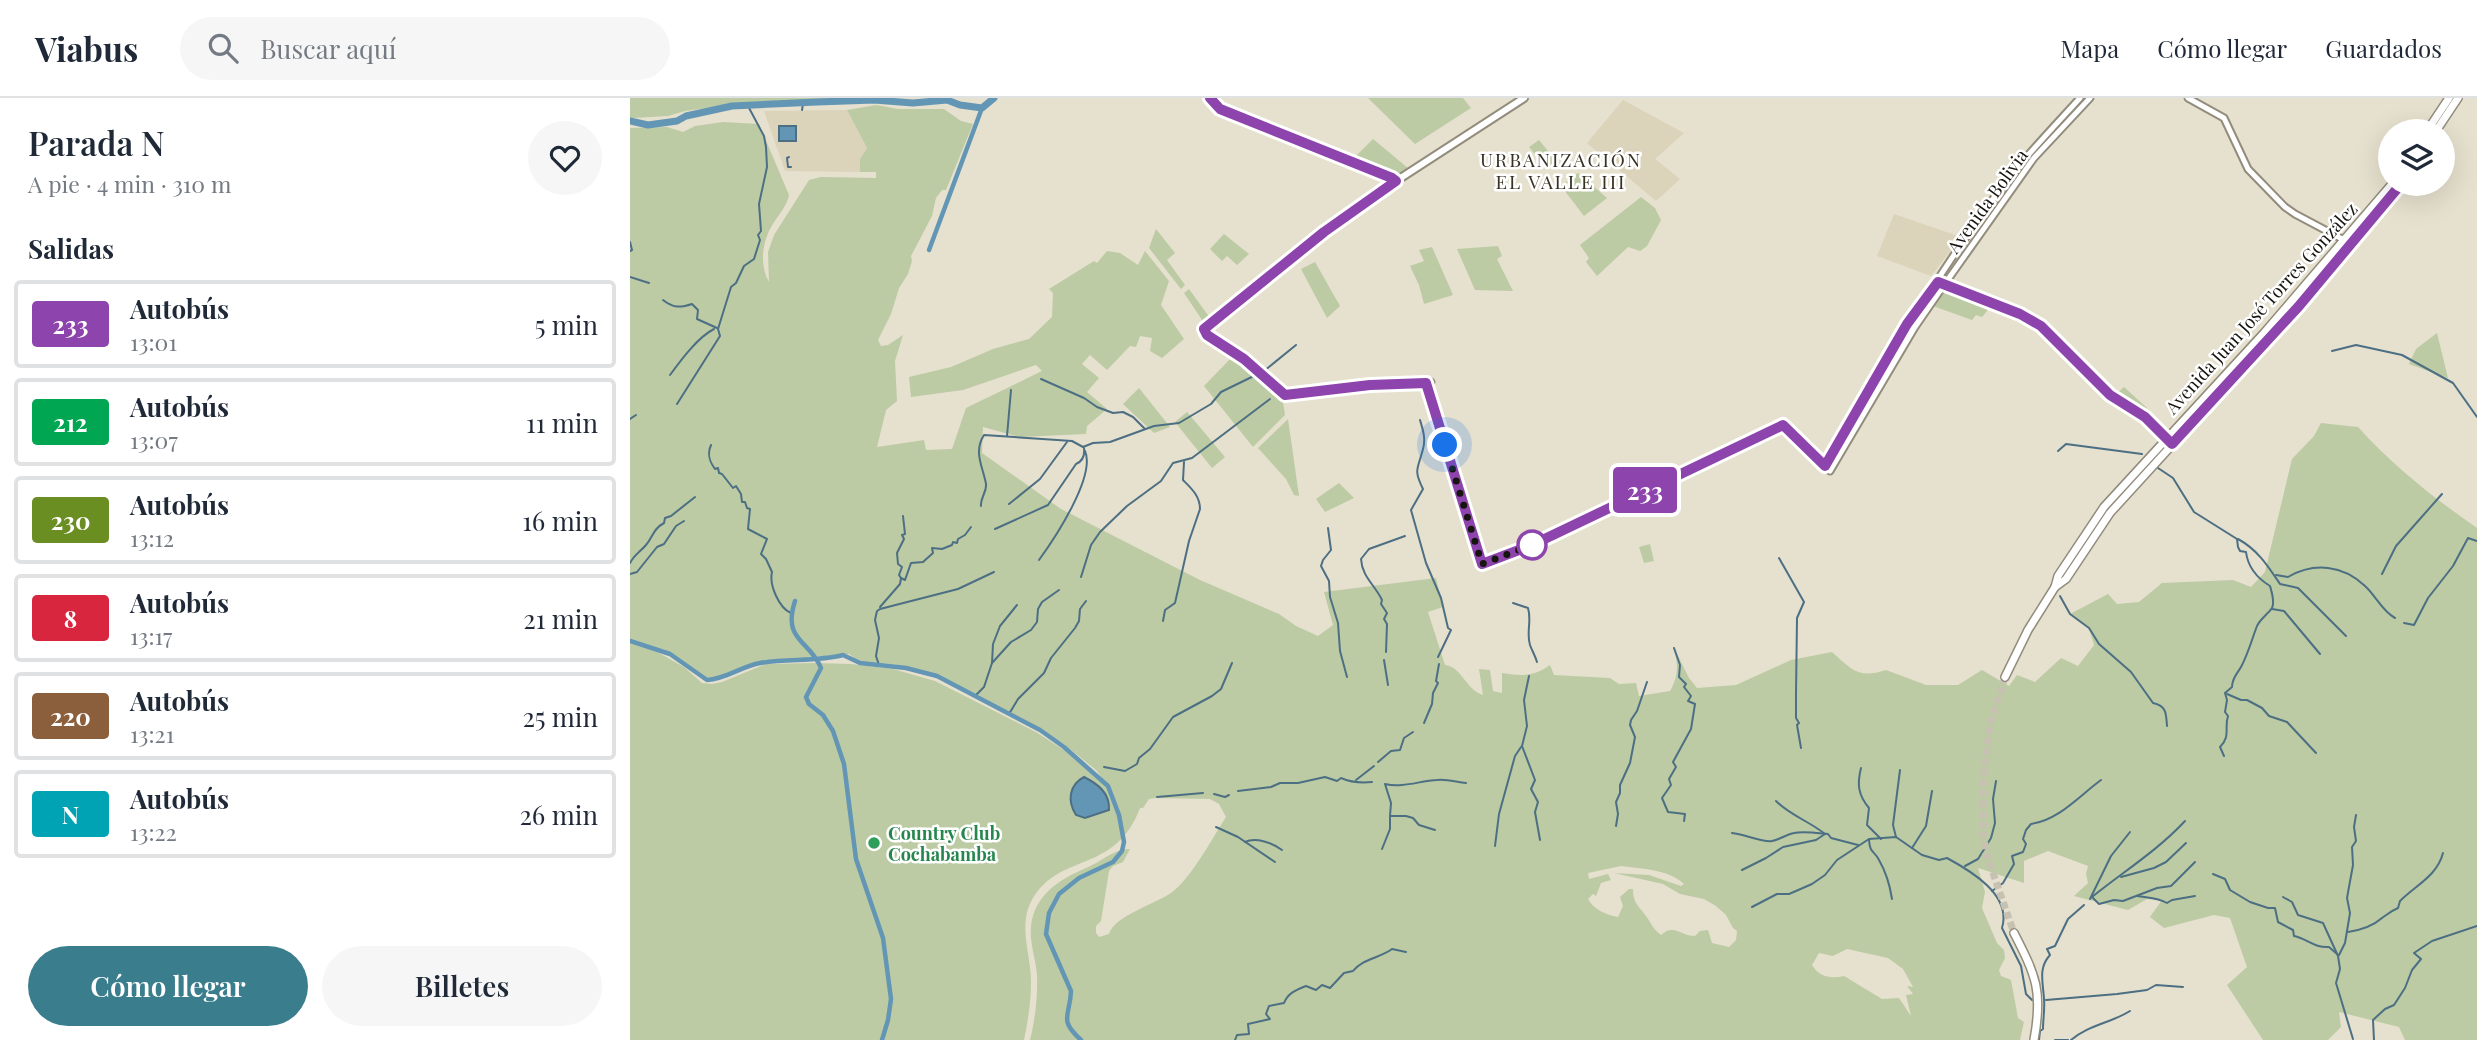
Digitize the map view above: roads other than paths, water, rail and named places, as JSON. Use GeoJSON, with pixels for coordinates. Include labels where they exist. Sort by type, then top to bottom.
{"type":"FeatureCollection","features":[{"type":"Feature","properties":{"kind":"main road"},"geometry":{"type":"LineString","coordinates":[[1210,98],[1220,109],[1396,181],[1524,98]]}},
{"type":"Feature","properties":{"kind":"main road"},"geometry":{"type":"LineString","coordinates":[[2435,119],[2449,98]]}},
{"type":"Feature","properties":{"kind":"main road"},"geometry":{"type":"LineString","coordinates":[[2444,119],[2458,98]]}},
{"type":"Feature","properties":{"kind":"main road","name":"Avenida Juan José Torres González"},"geometry":{"type":"LineString","coordinates":[[2156,456],[2382,196]]}},
{"type":"Feature","properties":{"kind":"main road","name":"Avenida Juan José Torres González"},"geometry":{"type":"LineString","coordinates":[[2005,677],[2017,649],[2055,587],[2058,576],[2088,528],[2115,494],[2156,456],[2299,306],[2391,196]]}},
{"type":"Feature","properties":{"kind":"main road"},"geometry":{"type":"LineString","coordinates":[[2014,933],[2034,973],[2037,986],[2034,1040]]}},
{"type":"Feature","properties":{"kind":"street"},"geometry":{"type":"LineString","coordinates":[[2068,98],[2079,103]]}},
{"type":"Feature","properties":{"kind":"street","name":"Avenida Bolivia"},"geometry":{"type":"LineString","coordinates":[[1396,181],[1324,232],[1204,329],[1207,335],[1244,359],[1285,395],[1370,385],[1428,382],[1482,564],[1532,545],[1783,425],[1827,468],[1907,324],[1993,199],[2028,154],[2079,103],[2090,98]]}},
{"type":"Feature","properties":{"kind":"street"},"geometry":{"type":"LineString","coordinates":[[2188,98],[2224,118],[2248,169],[2285,207],[2344,240]]}},
{"type":"Feature","properties":{"kind":"water"},"geometry":{"type":"Polygon","coordinates":[[[779,126],[796,126],[796,141],[779,141],[779,126]]]}},
{"type":"Feature","properties":{"kind":"water"},"geometry":{"type":"Polygon","coordinates":[[[1084,777],[1102,790],[1109,810],[1085,818],[1076,815],[1071,804],[1071,794],[1075,784],[1084,777]]]}},
{"type":"Feature","properties":{"kind":"waterway"},"geometry":{"type":"LineString","coordinates":[[630,121],[648,125],[677,121],[686,116],[732,106],[817,102],[874,100],[913,103],[947,100],[982,108],[994,98]]}},
{"type":"Feature","properties":{"kind":"waterway"},"geometry":{"type":"LineString","coordinates":[[802,110],[803,104]]}},
{"type":"Feature","properties":{"kind":"waterway"},"geometry":{"type":"LineString","coordinates":[[677,404],[720,336],[718,329],[731,287],[736,283],[744,266],[754,259],[760,240],[759,204],[767,167],[766,147],[764,136],[748,106]]}},
{"type":"Feature","properties":{"kind":"waterway"},"geometry":{"type":"LineString","coordinates":[[929,250],[982,108]]}},
{"type":"Feature","properties":{"kind":"waterway"},"geometry":{"type":"LineString","coordinates":[[789,157],[788,167],[791,167]]}},
{"type":"Feature","properties":{"kind":"waterway"},"geometry":{"type":"LineString","coordinates":[[630,242],[630,251]]}},
{"type":"Feature","properties":{"kind":"waterway"},"geometry":{"type":"LineString","coordinates":[[630,277],[649,283]]}},
{"type":"Feature","properties":{"kind":"waterway"},"geometry":{"type":"LineString","coordinates":[[663,300],[677,306],[692,304],[698,310],[697,319],[717,328]]}},
{"type":"Feature","properties":{"kind":"waterway"},"geometry":{"type":"LineString","coordinates":[[670,375],[696,343],[714,329]]}},
{"type":"Feature","properties":{"kind":"waterway"},"geometry":{"type":"LineString","coordinates":[[981,506],[986,484],[979,447],[984,435],[1072,441],[1083,447],[1093,443],[1110,442],[1154,426],[1179,423],[1211,404],[1221,392],[1264,371],[1296,345]]}},
{"type":"Feature","properties":{"kind":"waterway"},"geometry":{"type":"LineString","coordinates":[[2332,351],[2356,345],[2402,355],[2453,383],[2477,417]]}},
{"type":"Feature","properties":{"kind":"waterway"},"geometry":{"type":"LineString","coordinates":[[1041,379],[1084,398],[1097,407],[1113,413],[1123,412],[1133,417],[1145,429]]}},
{"type":"Feature","properties":{"kind":"waterway"},"geometry":{"type":"LineString","coordinates":[[1007,436],[1011,390]]}},
{"type":"Feature","properties":{"kind":"waterway"},"geometry":{"type":"LineString","coordinates":[[1081,577],[1091,545],[1100,532],[1127,506],[1161,481],[1173,463],[1192,458],[1270,399]]}},
{"type":"Feature","properties":{"kind":"waterway"},"geometry":{"type":"LineString","coordinates":[[630,419],[636,415]]}},
{"type":"Feature","properties":{"kind":"waterway"},"geometry":{"type":"LineString","coordinates":[[1420,420],[1424,442],[1417,473],[1423,489],[1411,510],[1426,563],[1441,598],[1448,628],[1451,630],[1438,657]]}},
{"type":"Feature","properties":{"kind":"waterway"},"geometry":{"type":"LineString","coordinates":[[1009,504],[1040,479],[1067,442]]}},
{"type":"Feature","properties":{"kind":"waterway"},"geometry":{"type":"LineString","coordinates":[[2058,451],[2066,444],[2142,454]]}},
{"type":"Feature","properties":{"kind":"waterway"},"geometry":{"type":"LineString","coordinates":[[711,445],[709,454],[713,466],[718,468],[719,473],[733,488],[736,486],[742,502],[750,509],[748,529],[767,539],[761,554],[772,572],[776,596],[791,613]]}},
{"type":"Feature","properties":{"kind":"waterway"},"geometry":{"type":"LineString","coordinates":[[995,529],[1048,505],[1076,464],[1082,460],[1084,448]]}},
{"type":"Feature","properties":{"kind":"waterway"},"geometry":{"type":"LineString","coordinates":[[1039,560],[1079,491],[1087,462],[1085,451]]}},
{"type":"Feature","properties":{"kind":"waterway"},"geometry":{"type":"LineString","coordinates":[[1163,621],[1165,610],[1175,603],[1189,541],[1200,509],[1197,496],[1183,480],[1184,462]]}},
{"type":"Feature","properties":{"kind":"waterway"},"geometry":{"type":"LineString","coordinates":[[2155,466],[2173,478],[2194,512],[2237,539],[2240,551],[2246,552],[2251,568],[2270,586],[2272,594],[2272,608],[2258,623],[2232,687],[2225,693],[2225,712],[2228,716],[2226,736],[2220,747],[2224,756]]}},
{"type":"Feature","properties":{"kind":"waterway"},"geometry":{"type":"LineString","coordinates":[[2382,574],[2396,546],[2442,494]]}},
{"type":"Feature","properties":{"kind":"waterway"},"geometry":{"type":"LineString","coordinates":[[630,563],[664,523],[665,518],[695,497]]}},
{"type":"Feature","properties":{"kind":"waterway"},"geometry":{"type":"LineString","coordinates":[[901,578],[899,575],[902,567],[898,564],[897,553],[904,539],[902,535],[905,534],[903,516]]}},
{"type":"Feature","properties":{"kind":"waterway"},"geometry":{"type":"LineString","coordinates":[[630,574],[637,572],[657,547],[664,544],[676,526],[684,521]]}},
{"type":"Feature","properties":{"kind":"waterway"},"geometry":{"type":"LineString","coordinates":[[880,607],[900,584],[901,578],[905,580],[911,563],[923,562],[933,553],[932,548],[942,549],[953,542],[957,543],[971,527]]}},
{"type":"Feature","properties":{"kind":"waterway"},"geometry":{"type":"LineString","coordinates":[[1328,528],[1331,550],[1321,566],[1329,581],[1347,677]]}},
{"type":"Feature","properties":{"kind":"waterway"},"geometry":{"type":"LineString","coordinates":[[1386,652],[1387,624],[1384,619],[1387,613],[1364,571],[1361,559],[1369,549],[1405,536]]}},
{"type":"Feature","properties":{"kind":"waterway"},"geometry":{"type":"LineString","coordinates":[[2404,623],[2414,625],[2428,598],[2453,566],[2468,538],[2477,541]]}},
{"type":"Feature","properties":{"kind":"waterway"},"geometry":{"type":"LineString","coordinates":[[2238,539],[2257,553],[2280,584],[2298,588],[2346,636]]}},
{"type":"Feature","properties":{"kind":"waterway"},"geometry":{"type":"LineString","coordinates":[[1779,558],[1804,602],[1797,618],[1796,718],[1799,723],[1797,725],[1801,748]]}},
{"type":"Feature","properties":{"kind":"waterway"},"geometry":{"type":"LineString","coordinates":[[2276,575],[2288,577],[2318,568],[2338,570],[2365,586],[2395,618]]}},
{"type":"Feature","properties":{"kind":"waterway"},"geometry":{"type":"LineString","coordinates":[[879,665],[876,656],[879,638],[875,620],[877,611],[958,589],[994,572]]}},
{"type":"Feature","properties":{"kind":"waterway"},"geometry":{"type":"LineString","coordinates":[[975,696],[984,687],[992,663],[1011,642],[1031,630],[1037,622],[1038,609],[1042,602],[1059,590]]}},
{"type":"Feature","properties":{"kind":"waterway"},"geometry":{"type":"LineString","coordinates":[[2060,596],[2070,614],[2089,628],[2099,644],[2131,672],[2153,703],[2163,708],[2167,726]]}},
{"type":"Feature","properties":{"kind":"waterway"},"geometry":{"type":"LineString","coordinates":[[795,601],[792,614],[795,632],[821,668],[806,697],[809,704],[823,715],[833,731],[844,764],[856,859],[883,938],[891,999],[882,1040]]}},
{"type":"Feature","properties":{"kind":"waterway"},"geometry":{"type":"LineString","coordinates":[[1009,714],[1018,699],[1044,673],[1051,658],[1075,628],[1080,609],[1086,601]]}},
{"type":"Feature","properties":{"kind":"waterway"},"geometry":{"type":"LineString","coordinates":[[1513,603],[1528,608],[1529,640],[1537,662]]}},
{"type":"Feature","properties":{"kind":"waterway"},"geometry":{"type":"LineString","coordinates":[[992,663],[993,644],[1000,626],[1017,605]]}},
{"type":"Feature","properties":{"kind":"waterway"},"geometry":{"type":"LineString","coordinates":[[2272,609],[2284,611],[2320,654]]}},
{"type":"Feature","properties":{"kind":"waterway"},"geometry":{"type":"LineString","coordinates":[[630,641],[670,654],[707,680],[760,663],[843,655],[860,663],[906,668],[937,676],[1040,730],[1064,747],[1108,786],[1119,815],[1124,842],[1122,851],[1113,862],[1079,878],[1059,894],[1049,913],[1046,934],[1071,991],[1067,1022],[1081,1040]]}},
{"type":"Feature","properties":{"kind":"waterway"},"geometry":{"type":"LineString","coordinates":[[1674,648],[1680,665],[1679,677],[1686,684],[1684,687],[1691,696],[1688,701],[1695,704],[1691,729],[1673,762],[1676,767],[1669,779],[1671,785],[1662,798],[1668,812],[1685,814],[1684,821]]}},
{"type":"Feature","properties":{"kind":"waterway"},"geometry":{"type":"LineString","coordinates":[[1384,660],[1388,685]]}},
{"type":"Feature","properties":{"kind":"waterway"},"geometry":{"type":"LineString","coordinates":[[1104,767],[1125,771],[1137,764],[1173,717],[1221,689],[1232,663]]}},
{"type":"Feature","properties":{"kind":"waterway"},"geometry":{"type":"LineString","coordinates":[[1424,723],[1438,683],[1436,681],[1439,664]]}},
{"type":"Feature","properties":{"kind":"waterway"},"geometry":{"type":"LineString","coordinates":[[1529,676],[1524,700],[1527,726],[1522,746],[1535,780],[1531,789],[1538,802],[1535,812],[1540,840]]}},
{"type":"Feature","properties":{"kind":"waterway"},"geometry":{"type":"LineString","coordinates":[[1616,826],[1616,802],[1630,763],[1635,737],[1630,725],[1631,720],[1647,682]]}},
{"type":"Feature","properties":{"kind":"waterway"},"geometry":{"type":"LineString","coordinates":[[2227,694],[2247,700],[2262,708],[2269,716],[2287,722],[2316,753]]}},
{"type":"Feature","properties":{"kind":"waterway"},"geometry":{"type":"LineString","coordinates":[[1378,762],[1391,751],[1400,750],[1404,738],[1413,732]]}},
{"type":"Feature","properties":{"kind":"waterway"},"geometry":{"type":"LineString","coordinates":[[1495,846],[1499,814],[1515,756],[1521,747]]}},
{"type":"Feature","properties":{"kind":"waterway"},"geometry":{"type":"LineString","coordinates":[[1356,780],[1374,766]]}},
{"type":"Feature","properties":{"kind":"waterway"},"geometry":{"type":"LineString","coordinates":[[1861,768],[1859,789],[1869,808],[1867,825],[1881,839]]}},
{"type":"Feature","properties":{"kind":"waterway"},"geometry":{"type":"LineString","coordinates":[[1896,837],[1893,825],[1900,770]]}},
{"type":"Feature","properties":{"kind":"waterway"},"geometry":{"type":"LineString","coordinates":[[1238,791],[1325,777],[1337,781],[1341,778],[1372,782]]}},
{"type":"Feature","properties":{"kind":"waterway"},"geometry":{"type":"LineString","coordinates":[[1435,830],[1419,825],[1413,818],[1390,816],[1391,803],[1385,784],[1405,785],[1441,780],[1466,783]]}},
{"type":"Feature","properties":{"kind":"waterway"},"geometry":{"type":"LineString","coordinates":[[1992,891],[2003,883],[2014,864],[2012,856],[2023,852],[2026,844],[2023,839],[2031,824],[2060,813],[2101,780]]}},
{"type":"Feature","properties":{"kind":"waterway"},"geometry":{"type":"LineString","coordinates":[[1965,866],[1978,859],[1991,838],[1995,823],[1993,799],[1996,781]]}},
{"type":"Feature","properties":{"kind":"waterway"},"geometry":{"type":"LineString","coordinates":[[1912,848],[1926,826],[1932,791]]}},
{"type":"Feature","properties":{"kind":"waterway"},"geometry":{"type":"LineString","coordinates":[[1157,797],[1203,793]]}},
{"type":"Feature","properties":{"kind":"waterway"},"geometry":{"type":"LineString","coordinates":[[1214,794],[1225,797],[1229,795]]}},
{"type":"Feature","properties":{"kind":"waterway"},"geometry":{"type":"LineString","coordinates":[[1742,870],[1783,847],[1816,840],[1825,834],[1776,801]]}},
{"type":"Feature","properties":{"kind":"waterway"},"geometry":{"type":"LineString","coordinates":[[2339,955],[2345,943],[2350,913],[2347,898],[2353,865],[2352,847],[2356,841],[2356,815]]}},
{"type":"Feature","properties":{"kind":"waterway"},"geometry":{"type":"LineString","coordinates":[[1382,849],[1390,829],[1390,817]]}},
{"type":"Feature","properties":{"kind":"waterway"},"geometry":{"type":"LineString","coordinates":[[2185,821],[2151,852],[2092,897],[2099,904],[2114,900],[2123,901],[2157,888],[2171,886],[2195,862]]}},
{"type":"Feature","properties":{"kind":"waterway"},"geometry":{"type":"LineString","coordinates":[[1216,827],[1238,837],[1275,862]]}},
{"type":"Feature","properties":{"kind":"waterway"},"geometry":{"type":"LineString","coordinates":[[2090,899],[2111,856],[2130,832]]}},
{"type":"Feature","properties":{"kind":"waterway"},"geometry":{"type":"LineString","coordinates":[[1732,833],[1768,841],[1794,833],[1819,833],[1858,845]]}},
{"type":"Feature","properties":{"kind":"waterway"},"geometry":{"type":"LineString","coordinates":[[1752,907],[1777,894],[1789,894],[1812,884],[1825,875],[1837,860],[1869,839],[1896,837],[1922,855],[1939,860],[1947,858],[1957,863],[1987,885],[2001,905],[2002,928],[2021,966],[2026,994],[2032,1000]]}},
{"type":"Feature","properties":{"kind":"waterway"},"geometry":{"type":"LineString","coordinates":[[1869,840],[1871,850],[1886,874],[1892,899]]}},
{"type":"Feature","properties":{"kind":"waterway"},"geometry":{"type":"LineString","coordinates":[[1245,842],[1264,842],[1282,850]]}},
{"type":"Feature","properties":{"kind":"waterway"},"geometry":{"type":"LineString","coordinates":[[2121,877],[2166,862],[2186,843]]}},
{"type":"Feature","properties":{"kind":"waterway"},"geometry":{"type":"LineString","coordinates":[[2348,932],[2371,925],[2398,908],[2400,901],[2436,868],[2443,853]]}},
{"type":"Feature","properties":{"kind":"waterway"},"geometry":{"type":"LineString","coordinates":[[2213,874],[2225,879],[2230,890],[2250,902],[2275,908],[2278,922],[2293,930],[2294,936],[2329,947],[2337,954]]}},
{"type":"Feature","properties":{"kind":"waterway"},"geometry":{"type":"LineString","coordinates":[[2137,896],[2167,903],[2195,896]]}},
{"type":"Feature","properties":{"kind":"waterway"},"geometry":{"type":"LineString","coordinates":[[2283,897],[2292,902],[2298,915],[2323,923],[2338,956],[2340,969],[2336,983],[2353,1039]]}},
{"type":"Feature","properties":{"kind":"waterway"},"geometry":{"type":"LineString","coordinates":[[2039,1040],[2040,1031],[2043,1029],[2043,970],[2050,955],[2047,949],[2055,946],[2068,919],[2084,905]]}},
{"type":"Feature","properties":{"kind":"waterway"},"geometry":{"type":"LineString","coordinates":[[2374,1040],[2373,1020],[2394,1005],[2405,988],[2412,970],[2421,959],[2414,953],[2432,941],[2477,926]]}},
{"type":"Feature","properties":{"kind":"waterway"},"geometry":{"type":"LineString","coordinates":[[1235,1040],[1237,1035],[1249,1034],[1248,1024],[1270,1019],[1266,1014],[1269,1006],[1284,1003],[1296,990],[1306,986],[1316,990],[1322,985],[1330,988],[1344,973],[1353,971],[1366,961],[1392,949],[1406,952]]}},
{"type":"Feature","properties":{"kind":"waterway"},"geometry":{"type":"LineString","coordinates":[[2046,1000],[2147,990],[2156,985],[2183,987]]}},
{"type":"Feature","properties":{"kind":"waterway"},"geometry":{"type":"LineString","coordinates":[[2071,1040],[2130,1011]]}},
{"type":"Feature","properties":{"kind":"waterway"},"geometry":{"type":"LineString","coordinates":[[2055,1040],[2068,1040]]}},
{"type":"Feature","properties":{"kind":"tunnel"},"geometry":{"type":"LineString","coordinates":[[2005,677],[1990,724],[1983,780],[1983,828],[1986,853],[2014,933]]}},
{"type":"Feature","properties":{"kind":"place","name":"Country Club Cochabamba"},"geometry":{"type":"Point","coordinates":[874,843]}},
{"type":"Feature","properties":{"kind":"district","name":"URBANIZACIÓN EL VALLE III"},"geometry":{"type":"Point","coordinates":[1561,170]}}]}
